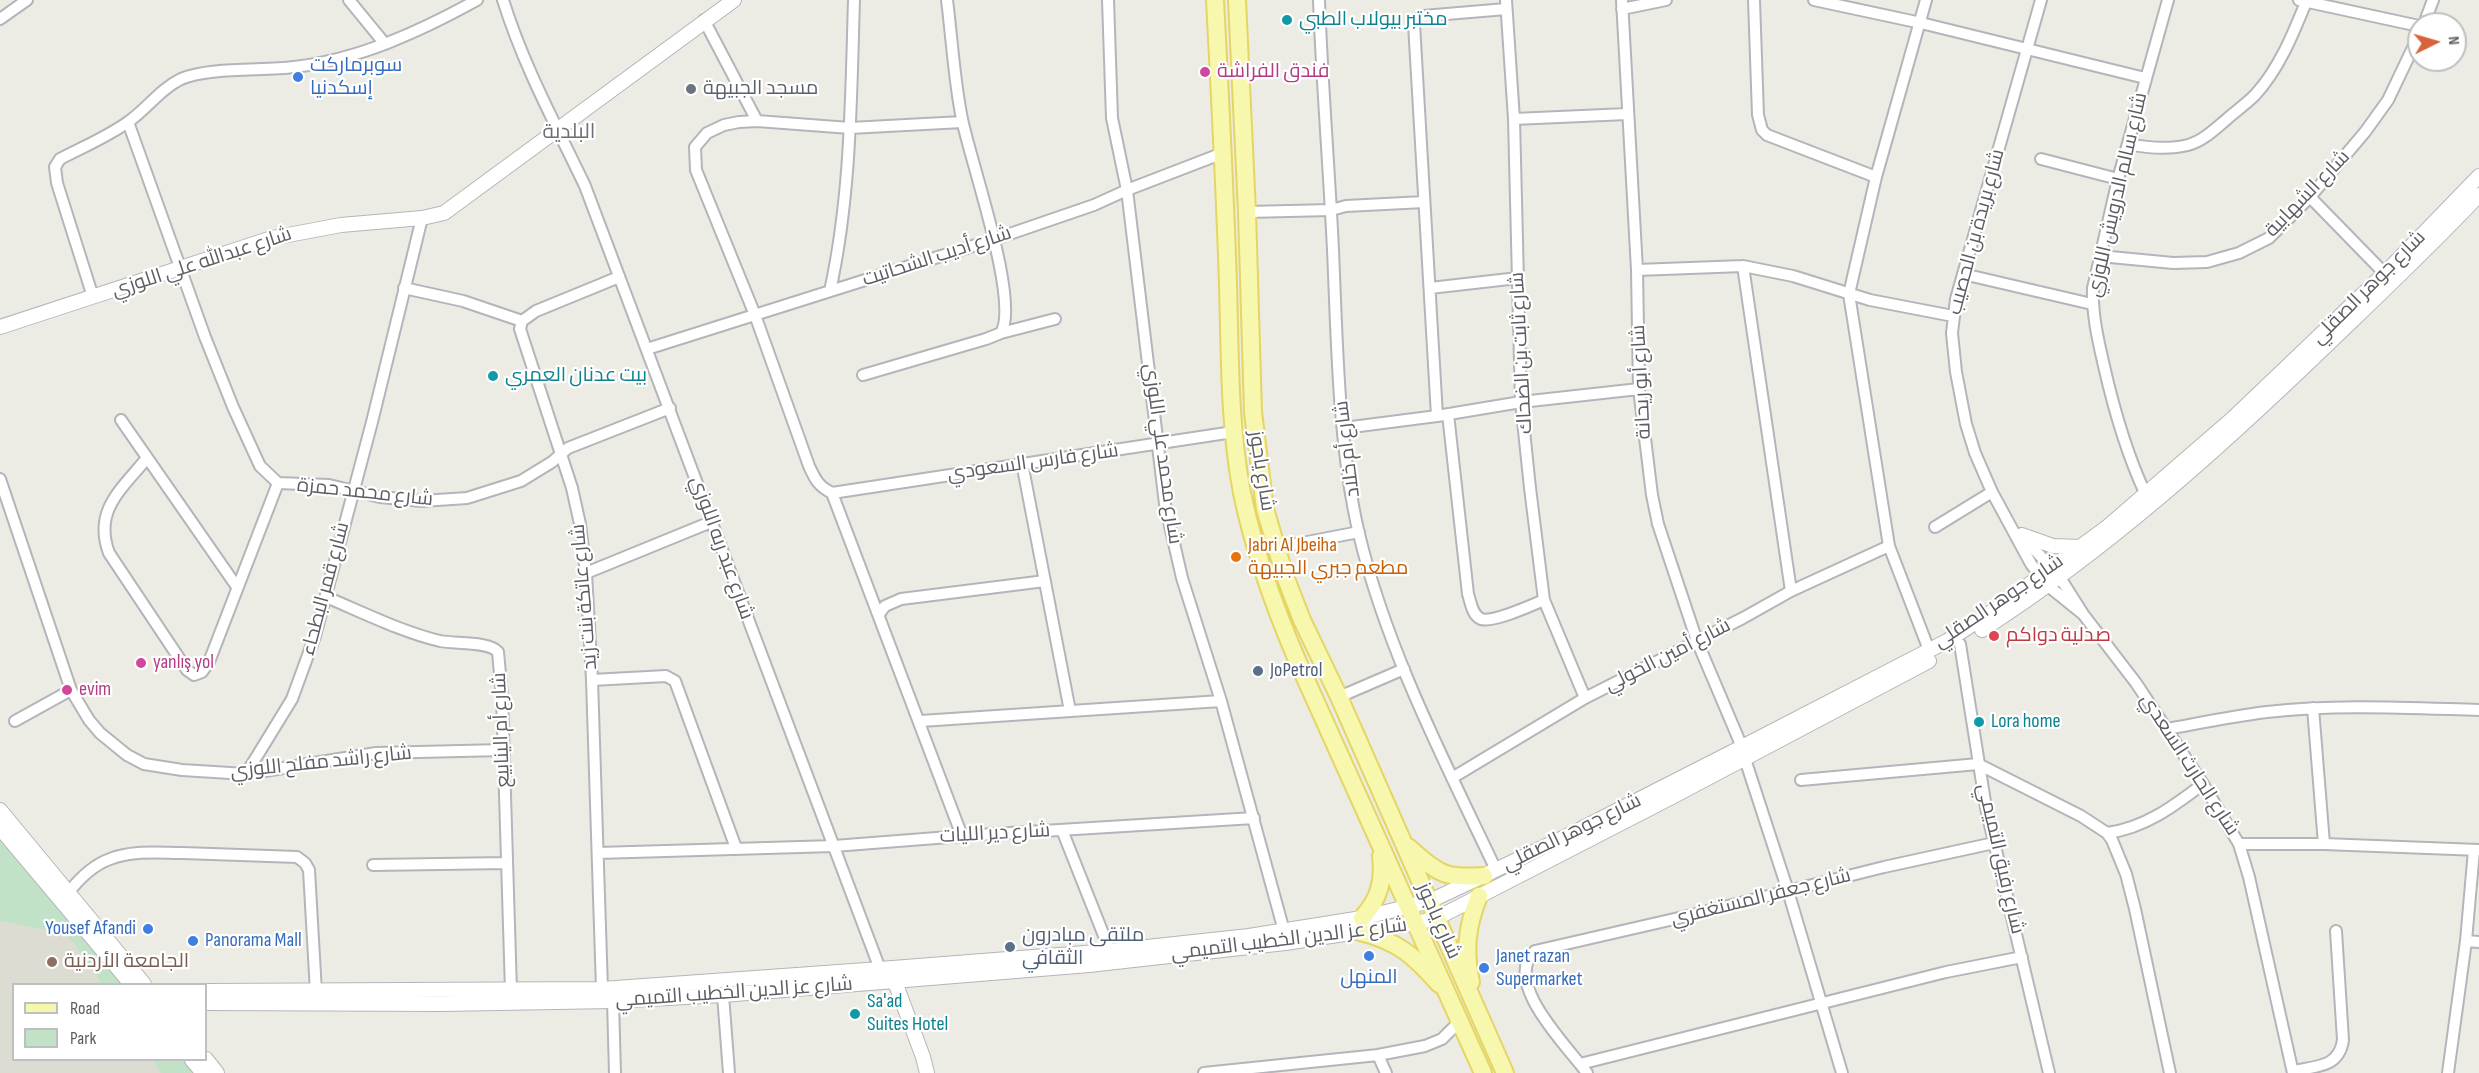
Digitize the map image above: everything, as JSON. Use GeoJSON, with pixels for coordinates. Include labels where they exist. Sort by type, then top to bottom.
{"type":"FeatureCollection","features":[{"type":"Feature","properties":{"kind":"main road","name":"شارع ياجوز"},"geometry":{"type":"LineString","coordinates":[[1215,0],[1233,432],[1245,504],[1269,590],[1297,660],[1483,1073]]}},
{"type":"Feature","properties":{"kind":"main road","name":"شارع ياجوز"},"geometry":{"type":"LineString","coordinates":[[1237,0],[1247,212],[1252,412],[1263,497],[1276,548],[1302,620],[1339,697],[1505,1073]]}},
{"type":"Feature","properties":{"kind":"main road"},"geometry":{"type":"LineString","coordinates":[[1378,838],[1382,867],[1381,886],[1361,925],[1399,945],[1415,958],[1450,996]]}},
{"type":"Feature","properties":{"kind":"main road"},"geometry":{"type":"LineString","coordinates":[[1404,843],[1443,874],[1455,878],[1490,873]]}},
{"type":"Feature","properties":{"kind":"main road"},"geometry":{"type":"LineString","coordinates":[[1478,1012],[1466,947],[1467,931],[1479,896]]}},
{"type":"Feature","properties":{"kind":"street"},"geometry":{"type":"LineString","coordinates":[[0,19],[27,0]]}},
{"type":"Feature","properties":{"kind":"street"},"geometry":{"type":"LineString","coordinates":[[349,0],[385,44]]}},
{"type":"Feature","properties":{"kind":"street"},"geometry":{"type":"LineString","coordinates":[[93,297],[57,183],[55,167],[60,159],[128,122],[160,93],[181,79],[210,72],[295,67],[339,57],[385,44],[477,0]]}},
{"type":"Feature","properties":{"kind":"street","name":"شارع عبد ربه اللوزي"},"geometry":{"type":"LineString","coordinates":[[503,0],[529,72],[585,186],[880,969]]}},
{"type":"Feature","properties":{"kind":"street","name":"شارع عبدالله علي اللوزي"},"geometry":{"type":"LineString","coordinates":[[0,327],[182,269],[263,240],[305,230],[341,225],[422,218],[450,210],[734,0]]}},
{"type":"Feature","properties":{"kind":"street"},"geometry":{"type":"LineString","coordinates":[[830,291],[840,247],[850,128],[854,0]]}},
{"type":"Feature","properties":{"kind":"street"},"geometry":{"type":"LineString","coordinates":[[947,0],[962,122],[995,239],[1005,320],[1001,333]]}},
{"type":"Feature","properties":{"kind":"street","name":"شارع محمد علي اللوزي"},"geometry":{"type":"LineString","coordinates":[[1108,0],[1112,118],[1127,190],[1165,504],[1182,578],[1221,701],[1284,931]]}},
{"type":"Feature","properties":{"kind":"street","name":"شارع أم خلاد"},"geometry":{"type":"LineString","coordinates":[[1319,0],[1344,428],[1359,532],[1381,605],[1404,669],[1452,778],[1490,873]]}},
{"type":"Feature","properties":{"kind":"street"},"geometry":{"type":"LineString","coordinates":[[1622,4],[1666,0]]}},
{"type":"Feature","properties":{"kind":"street"},"geometry":{"type":"LineString","coordinates":[[1754,0],[1758,115],[1762,130],[1767,135],[1789,145],[1876,177]]}},
{"type":"Feature","properties":{"kind":"street"},"geometry":{"type":"LineString","coordinates":[[1814,0],[1921,23],[2027,51],[2145,78]]}},
{"type":"Feature","properties":{"kind":"street"},"geometry":{"type":"LineString","coordinates":[[1926,0],[1876,177],[1849,294],[1889,546],[1929,650]]}},
{"type":"Feature","properties":{"kind":"street","name":"شارع بريدة بن الحصيب"},"geometry":{"type":"LineString","coordinates":[[2041,0],[1963,274],[1953,316],[1952,333],[1956,372],[1966,424],[1975,453],[1992,492],[2017,532],[2056,572]]}},
{"type":"Feature","properties":{"kind":"street","name":"شارع سالم الدرويش اللوزي"},"geometry":{"type":"LineString","coordinates":[[2145,492],[2115,414],[2092,304],[2100,256],[2118,179],[2168,0]]}},
{"type":"Feature","properties":{"kind":"street"},"geometry":{"type":"LineString","coordinates":[[2128,144],[2148,148],[2176,147],[2191,144],[2213,131],[2254,95],[2268,78],[2294,32],[2302,1],[2407,23]]}},
{"type":"Feature","properties":{"kind":"street"},"geometry":{"type":"LineString","coordinates":[[1506,4],[1423,16],[1415,20],[1415,60],[1424,202],[1443,415],[1468,594],[1475,614],[1480,618],[1489,619],[1545,600]]}},
{"type":"Feature","properties":{"kind":"street","name":"شارع ثابت بن الضحاك"},"geometry":{"type":"LineString","coordinates":[[1506,4],[1514,119],[1521,402],[1545,600],[1585,698]]}},
{"type":"Feature","properties":{"kind":"street","name":"شارع أبو ريحانة"},"geometry":{"type":"LineString","coordinates":[[1622,4],[1637,270],[1639,389],[1647,464],[1658,524],[1697,641],[1744,753],[1842,1073]]}},
{"type":"Feature","properties":{"kind":"street"},"geometry":{"type":"LineString","coordinates":[[704,20],[757,121]]}},
{"type":"Feature","properties":{"kind":"street","name":"شارع الشهابية"},"geometry":{"type":"LineString","coordinates":[[2100,256],[2190,263],[2226,257],[2269,238],[2310,197],[2366,132],[2388,100],[2407,60]]}},
{"type":"Feature","properties":{"kind":"street"},"geometry":{"type":"LineString","coordinates":[[1514,119],[1627,114]]}},
{"type":"Feature","properties":{"kind":"street"},"geometry":{"type":"LineString","coordinates":[[962,122],[850,128],[757,121],[724,125],[707,133],[695,147],[694,158],[701,183],[755,315],[816,482],[821,488],[832,493],[921,721],[962,836]]}},
{"type":"Feature","properties":{"kind":"street","name":"شارع محمد حمزة"},"geometry":{"type":"LineString","coordinates":[[128,122],[205,337],[242,427],[260,466],[278,483],[328,485],[380,497],[428,502],[467,498],[521,481],[552,462],[568,448],[670,408]]}},
{"type":"Feature","properties":{"kind":"street","name":"شارع أديب الشحاتيت"},"geometry":{"type":"LineString","coordinates":[[646,349],[995,239],[1094,205],[1223,153]]}},
{"type":"Feature","properties":{"kind":"street"},"geometry":{"type":"LineString","coordinates":[[2041,159],[2118,179]]}},
{"type":"Feature","properties":{"kind":"street","name":"شارع جوهر الصقلي"},"geometry":{"type":"LineString","coordinates":[[1430,901],[1744,753],[1960,644],[2175,483],[2233,434],[2389,278],[2479,176]]}},
{"type":"Feature","properties":{"kind":"street","name":"شارع جوهر الصقلي"},"geometry":{"type":"LineString","coordinates":[[2056,572],[2080,547],[2232,419],[2479,195]]}},
{"type":"Feature","properties":{"kind":"street"},"geometry":{"type":"LineString","coordinates":[[2310,197],[2389,278]]}},
{"type":"Feature","properties":{"kind":"street"},"geometry":{"type":"LineString","coordinates":[[1247,212],[1331,210],[1346,206],[1424,202]]}},
{"type":"Feature","properties":{"kind":"street"},"geometry":{"type":"LineString","coordinates":[[2465,210],[2479,206]]}},
{"type":"Feature","properties":{"kind":"street","name":"شارع قمر البطحاء"},"geometry":{"type":"LineString","coordinates":[[246,774],[292,699],[304,668],[326,597],[422,218]]}},
{"type":"Feature","properties":{"kind":"street"},"geometry":{"type":"LineString","coordinates":[[1637,270],[1743,266],[1793,276],[1849,294],[1953,316]]}},
{"type":"Feature","properties":{"kind":"street"},"geometry":{"type":"LineString","coordinates":[[1743,266],[1791,591]]}},
{"type":"Feature","properties":{"kind":"street"},"geometry":{"type":"LineString","coordinates":[[1963,274],[2092,304]]}},
{"type":"Feature","properties":{"kind":"street"},"geometry":{"type":"LineString","coordinates":[[404,288],[463,301],[522,321],[536,311],[619,277]]}},
{"type":"Feature","properties":{"kind":"street"},"geometry":{"type":"LineString","coordinates":[[1430,288],[1518,278]]}},
{"type":"Feature","properties":{"kind":"street"},"geometry":{"type":"LineString","coordinates":[[863,375],[1055,319]]}},
{"type":"Feature","properties":{"kind":"street","name":"شارع عاتكة بنت زيد"},"geometry":{"type":"LineString","coordinates":[[522,321],[520,329],[561,454],[580,524],[586,573],[592,680],[602,989]]}},
{"type":"Feature","properties":{"kind":"street"},"geometry":{"type":"LineString","coordinates":[[1344,428],[1521,402],[1639,389]]}},
{"type":"Feature","properties":{"kind":"street"},"geometry":{"type":"LineString","coordinates":[[121,420],[237,587]]}},
{"type":"Feature","properties":{"kind":"street","name":"شارع فارس السعودي"},"geometry":{"type":"LineString","coordinates":[[832,493],[1233,432]]}},
{"type":"Feature","properties":{"kind":"street"},"geometry":{"type":"LineString","coordinates":[[147,458],[108,508],[104,524],[104,540],[109,553],[192,674],[200,674],[209,662],[278,483]]}},
{"type":"Feature","properties":{"kind":"street"},"geometry":{"type":"LineString","coordinates":[[1022,463],[1070,711]]}},
{"type":"Feature","properties":{"kind":"street","name":"شارع راشد مفلح اللوزي"},"geometry":{"type":"LineString","coordinates":[[0,478],[71,690],[89,720],[100,733],[127,755],[144,764],[182,770],[246,774],[376,753],[503,750]]}},
{"type":"Feature","properties":{"kind":"street"},"geometry":{"type":"LineString","coordinates":[[1935,527],[1992,492]]}},
{"type":"Feature","properties":{"kind":"street"},"geometry":{"type":"LineString","coordinates":[[586,573],[711,522]]}},
{"type":"Feature","properties":{"kind":"street"},"geometry":{"type":"LineString","coordinates":[[1276,548],[1359,532]]}},
{"type":"Feature","properties":{"kind":"street"},"geometry":{"type":"LineString","coordinates":[[2017,532],[2053,546],[2080,547]]}},
{"type":"Feature","properties":{"kind":"street","name":"شارع بريدة بن الحصيب"},"geometry":{"type":"LineString","coordinates":[[2017,532],[2023,552],[2044,581]]}},
{"type":"Feature","properties":{"kind":"street","name":"شارع أمين الخولي"},"geometry":{"type":"LineString","coordinates":[[1452,778],[1585,698],[1743,618],[1791,591],[1889,546]]}},
{"type":"Feature","properties":{"kind":"street","name":"شارع الحارث السعدي"},"geometry":{"type":"LineString","coordinates":[[2056,572],[2083,614],[2136,683],[2167,729],[2239,844],[2249,877],[2293,1072]]}},
{"type":"Feature","properties":{"kind":"street"},"geometry":{"type":"LineString","coordinates":[[879,614],[885,606],[901,599],[1045,581]]}},
{"type":"Feature","properties":{"kind":"street","name":"شارع جوهر الصقلي"},"geometry":{"type":"LineString","coordinates":[[1437,918],[1744,753],[1929,650],[2044,581]]}},
{"type":"Feature","properties":{"kind":"street","name":"شارع الحارث السعدي"},"geometry":{"type":"LineString","coordinates":[[2044,581],[2083,614]]}},
{"type":"Feature","properties":{"kind":"street","name":"شارع أم الينابيع"},"geometry":{"type":"LineString","coordinates":[[326,597],[440,641],[490,646],[495,649],[499,659],[501,678],[511,991]]}},
{"type":"Feature","properties":{"kind":"street","name":"شارع رفيق التميمي"},"geometry":{"type":"LineString","coordinates":[[1960,644],[1978,764],[1994,843],[2022,957],[2045,1072]]}},
{"type":"Feature","properties":{"kind":"street"},"geometry":{"type":"LineString","coordinates":[[1339,697],[1404,669]]}},
{"type":"Feature","properties":{"kind":"street"},"geometry":{"type":"LineString","coordinates":[[592,680],[666,676],[675,681],[736,849]]}},
{"type":"Feature","properties":{"kind":"street"},"geometry":{"type":"LineString","coordinates":[[15,721],[71,690]]}},
{"type":"Feature","properties":{"kind":"street"},"geometry":{"type":"LineString","coordinates":[[921,721],[1221,701]]}},
{"type":"Feature","properties":{"kind":"street"},"geometry":{"type":"LineString","coordinates":[[2167,729],[2266,712],[2313,708],[2367,706],[2479,710]]}},
{"type":"Feature","properties":{"kind":"street"},"geometry":{"type":"LineString","coordinates":[[2313,708],[2324,843]]}},
{"type":"Feature","properties":{"kind":"street"},"geometry":{"type":"LineString","coordinates":[[1801,780],[1978,764],[2081,816],[2107,833],[2126,873],[2170,1073]]}},
{"type":"Feature","properties":{"kind":"street"},"geometry":{"type":"LineString","coordinates":[[2107,833],[2141,825],[2178,804],[2203,784]]}},
{"type":"Feature","properties":{"kind":"street"},"geometry":{"type":"LineString","coordinates":[[0,810],[141,983]]}},
{"type":"Feature","properties":{"kind":"street","name":"شارع دير الليات"},"geometry":{"type":"LineString","coordinates":[[598,853],[834,846],[1254,818]]}},
{"type":"Feature","properties":{"kind":"street"},"geometry":{"type":"LineString","coordinates":[[0,828],[141,983]]}},
{"type":"Feature","properties":{"kind":"street"},"geometry":{"type":"LineString","coordinates":[[1062,830],[1110,951]]}},
{"type":"Feature","properties":{"kind":"street","name":"شارع جعفر المستغفري"},"geometry":{"type":"LineString","coordinates":[[1584,1068],[1544,1018],[1530,993],[1525,965],[1529,957],[1543,948],[1696,915],[1994,843]]}},
{"type":"Feature","properties":{"kind":"street"},"geometry":{"type":"LineString","coordinates":[[2239,844],[2324,843],[2477,850],[2448,1073]]}},
{"type":"Feature","properties":{"kind":"street"},"geometry":{"type":"LineString","coordinates":[[68,893],[78,880],[93,868],[108,859],[126,854],[297,857],[305,863],[309,870],[316,992]]}},
{"type":"Feature","properties":{"kind":"street"},"geometry":{"type":"LineString","coordinates":[[373,865],[507,863]]}},
{"type":"Feature","properties":{"kind":"street","name":"شارع عز الدين الخطيب التميمي"},"geometry":{"type":"LineString","coordinates":[[207,1003],[442,1004],[613,1001],[895,982],[1285,943],[1361,925],[1408,906],[1430,901]]}},
{"type":"Feature","properties":{"kind":"street","name":"شارع عز الدين الخطيب التميمي"},"geometry":{"type":"LineString","coordinates":[[207,991],[602,989],[1110,951],[1284,931],[1416,923],[1437,918]]}},
{"type":"Feature","properties":{"kind":"street"},"geometry":{"type":"LineString","coordinates":[[2293,1072],[2329,1063],[2336,1059],[2341,1051],[2343,1040],[2336,931]]}},
{"type":"Feature","properties":{"kind":"street"},"geometry":{"type":"LineString","coordinates":[[2466,941],[2479,942]]}},
{"type":"Feature","properties":{"kind":"street"},"geometry":{"type":"LineString","coordinates":[[1584,1068],[1946,972],[2022,957]]}},
{"type":"Feature","properties":{"kind":"street"},"geometry":{"type":"LineString","coordinates":[[895,982],[927,1073]]}},
{"type":"Feature","properties":{"kind":"street"},"geometry":{"type":"LineString","coordinates":[[723,995],[729,1073]]}},
{"type":"Feature","properties":{"kind":"street"},"geometry":{"type":"LineString","coordinates":[[613,1001],[615,1073]]}},
{"type":"Feature","properties":{"kind":"street"},"geometry":{"type":"LineString","coordinates":[[1204,1073],[1378,1055],[1434,1043],[1449,1033],[1458,1017]]}},
{"type":"Feature","properties":{"kind":"street"},"geometry":{"type":"LineString","coordinates":[[1378,1055],[1386,1073]]}},
{"type":"Feature","properties":{"kind":"street"},"geometry":{"type":"LineString","coordinates":[[923,1057],[935,1073]]}},
{"type":"Feature","properties":{"kind":"street"},"geometry":{"type":"LineString","coordinates":[[207,1060],[217,1073]]}},
{"type":"Feature","properties":{"kind":"street"},"geometry":{"type":"LineString","coordinates":[[194,1061],[203,1073]]}},
{"type":"Feature","properties":{"kind":"shaded area","name":"الجامعة الأردنية"},"geometry":{"type":"Polygon","coordinates":[[[0,838],[121,983],[12,983],[12,1061],[185,1061],[195,1073],[0,1073],[0,838]]]}},
{"type":"Feature","properties":{"kind":"green space"},"geometry":{"type":"Polygon","coordinates":[[[0,838],[121,983],[101,983],[73,942],[63,933],[0,921],[0,838]]]}},
{"type":"Feature","properties":{"kind":"green space"},"geometry":{"type":"Polygon","coordinates":[[[153,1061],[185,1061],[195,1073],[161,1073],[153,1061]]]}},
{"type":"Feature","properties":{"kind":"place","name":"مختبر بيولاب الطبي"},"geometry":{"type":"Point","coordinates":[1287,20]}},
{"type":"Feature","properties":{"kind":"place","name":"فندق الفراشة"},"geometry":{"type":"Point","coordinates":[1205,72]}},
{"type":"Feature","properties":{"kind":"place","name":"سوبرماركت إسكدنيا"},"geometry":{"type":"Point","coordinates":[298,77]}},
{"type":"Feature","properties":{"kind":"place","name":"مسجد الجبيهة"},"geometry":{"type":"Point","coordinates":[691,89]}},
{"type":"Feature","properties":{"kind":"place","name":"بيت عدنان العمري"},"geometry":{"type":"Point","coordinates":[493,376]}},
{"type":"Feature","properties":{"kind":"place","name":"Jabri Al Jbeiha مطعم جبري الجبيهة"},"geometry":{"type":"Point","coordinates":[1236,557]}},
{"type":"Feature","properties":{"kind":"place","name":"صدلية دواكم"},"geometry":{"type":"Point","coordinates":[1994,636]}},
{"type":"Feature","properties":{"kind":"place","name":"yanlış yol"},"geometry":{"type":"Point","coordinates":[141,663]}},
{"type":"Feature","properties":{"kind":"place","name":"JoPetrol"},"geometry":{"type":"Point","coordinates":[1258,671]}},
{"type":"Feature","properties":{"kind":"place","name":"evim"},"geometry":{"type":"Point","coordinates":[67,690]}},
{"type":"Feature","properties":{"kind":"place","name":"Lora home"},"geometry":{"type":"Point","coordinates":[1979,722]}},
{"type":"Feature","properties":{"kind":"place","name":"Yousef Afandi"},"geometry":{"type":"Point","coordinates":[148,929]}},
{"type":"Feature","properties":{"kind":"place","name":"Panorama Mall"},"geometry":{"type":"Point","coordinates":[193,941]}},
{"type":"Feature","properties":{"kind":"place","name":"ملتقى مبادرون الثقافي"},"geometry":{"type":"Point","coordinates":[1010,947]}},
{"type":"Feature","properties":{"kind":"place","name":"المنهل"},"geometry":{"type":"Point","coordinates":[1369,956]}},
{"type":"Feature","properties":{"kind":"place","name":"الجامعة الأردنية"},"geometry":{"type":"Point","coordinates":[52,962]}},
{"type":"Feature","properties":{"kind":"place","name":"Janet razan Supermarket"},"geometry":{"type":"Point","coordinates":[1484,968]}},
{"type":"Feature","properties":{"kind":"place","name":"Sa'ad Suites Hotel"},"geometry":{"type":"Point","coordinates":[855,1014]}},
{"type":"Feature","properties":{"kind":"district","name":"البلدية"},"geometry":{"type":"Point","coordinates":[569,133]}}]}
